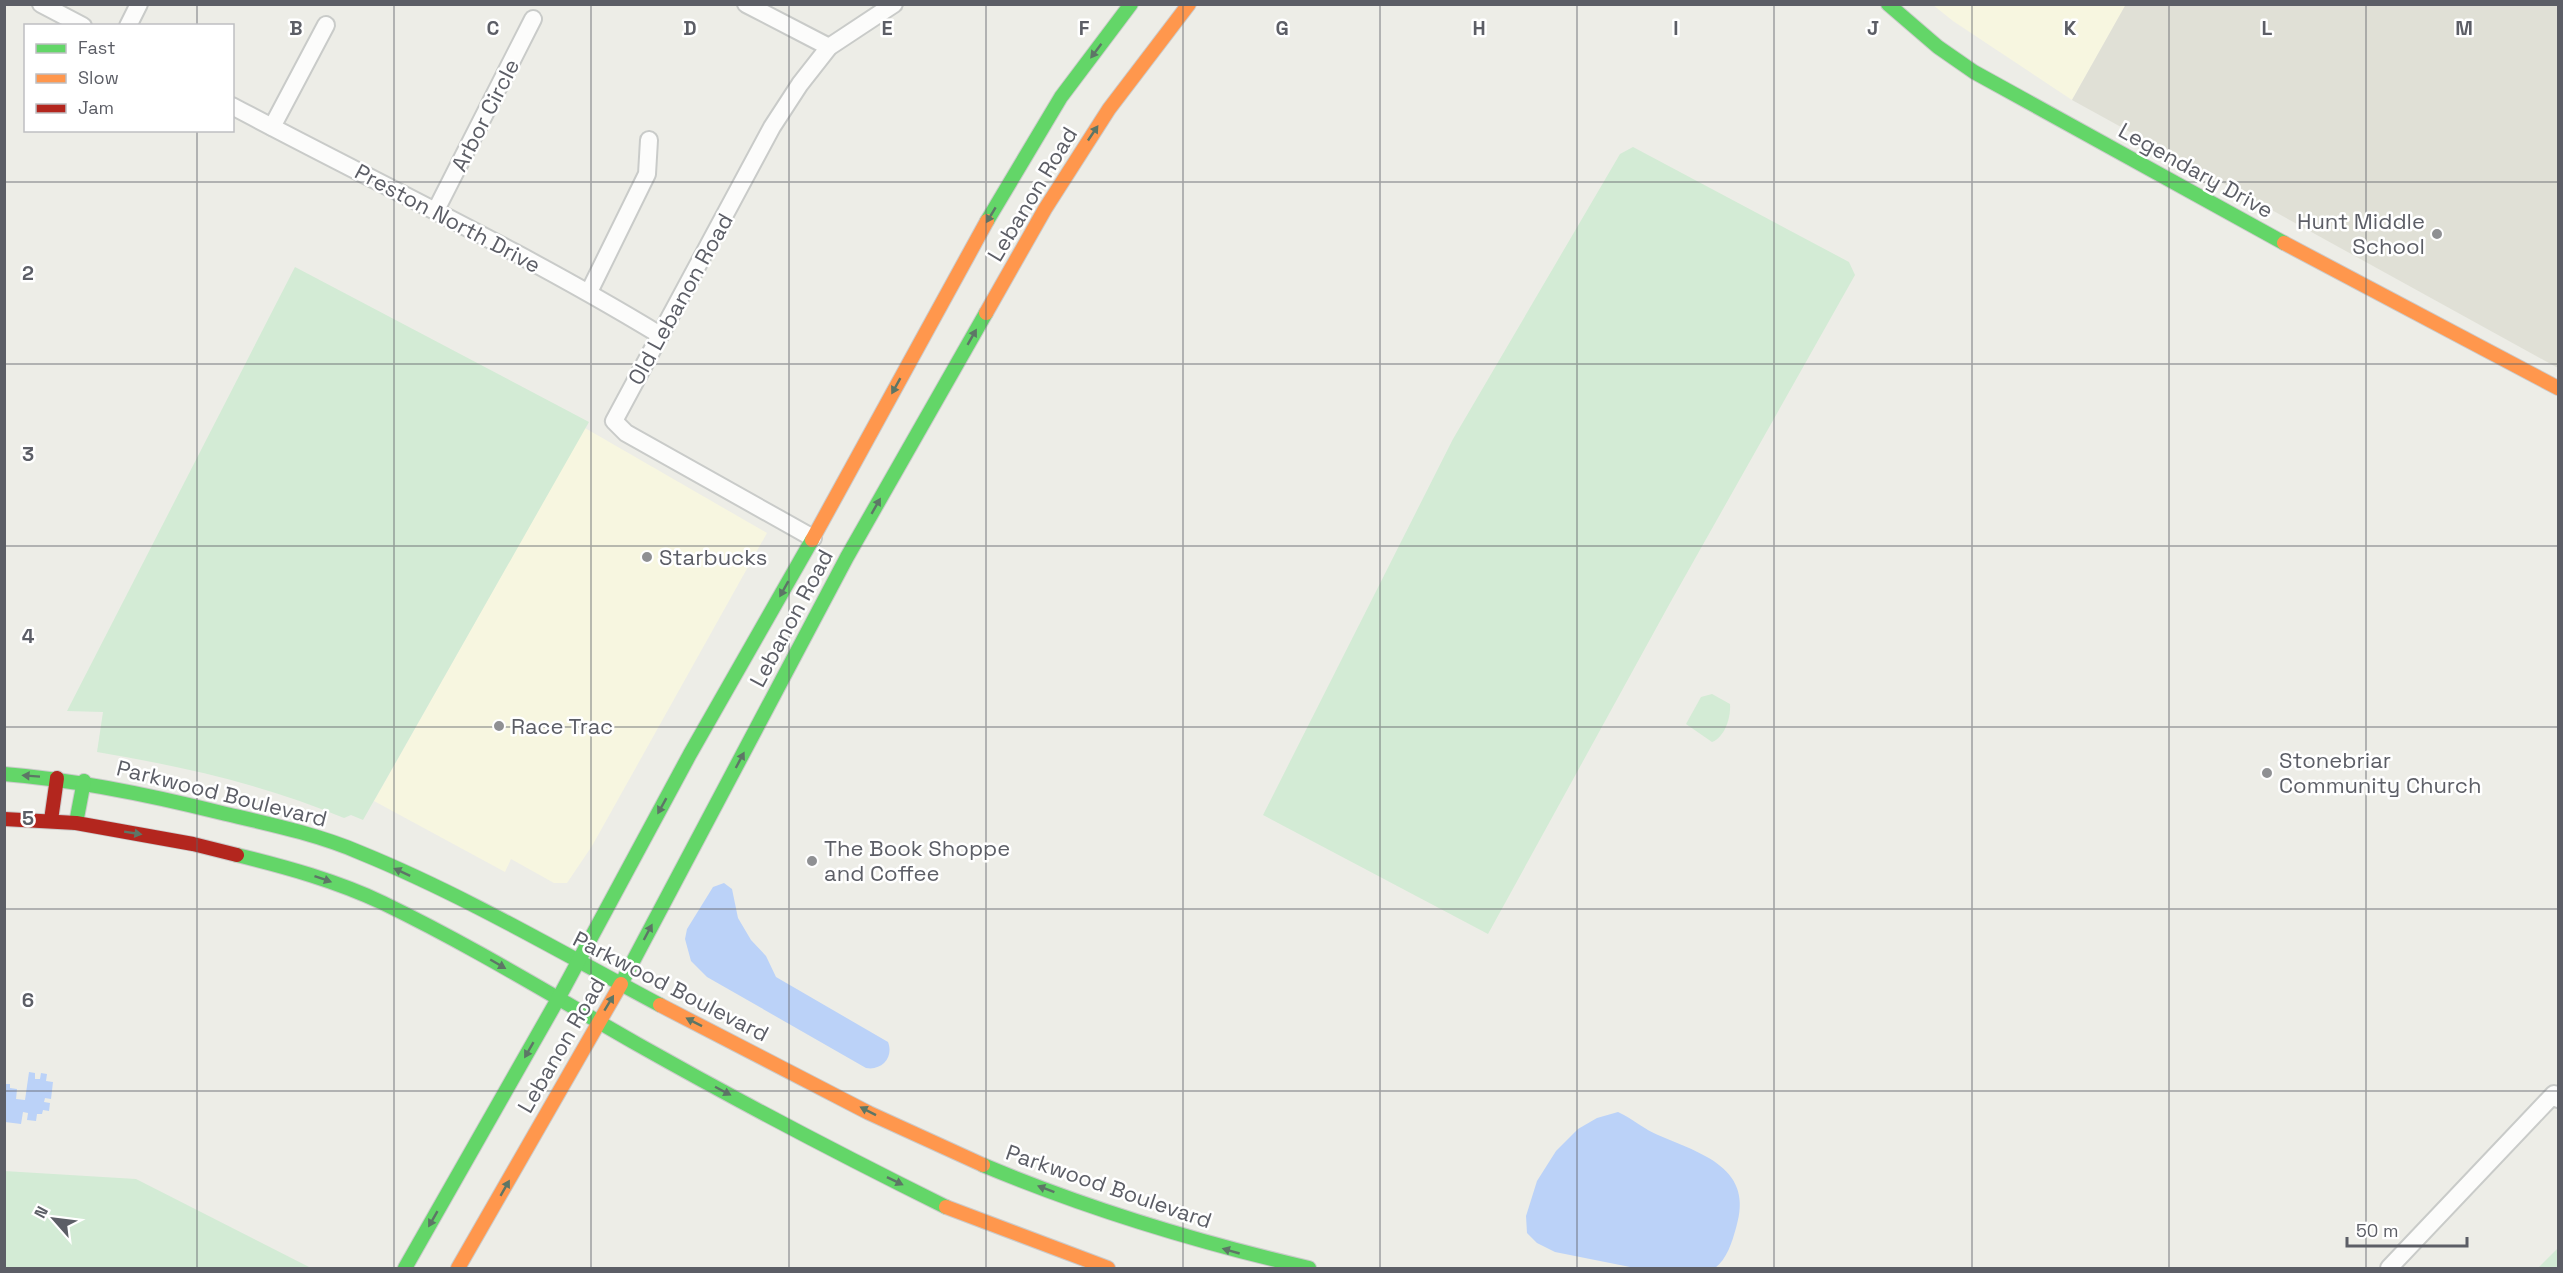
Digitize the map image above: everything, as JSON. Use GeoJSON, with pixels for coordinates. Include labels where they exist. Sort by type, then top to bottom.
{"type":"FeatureCollection","features":[{"type":"Feature","properties":{"kind":"main road","name":"Lebanon Road"},"geometry":{"type":"LineString","coordinates":[[405,1269],[558,999],[690,754],[817,540],[976,239],[1061,98],[1131,4]]}},
{"type":"Feature","properties":{"kind":"main road","name":"Lebanon Road"},"geometry":{"type":"LineString","coordinates":[[458,1269],[621,984],[843,555],[1045,208],[1109,109],[1189,4]]}},
{"type":"Feature","properties":{"kind":"main road","name":"Legendary Drive"},"geometry":{"type":"LineString","coordinates":[[1887,4],[1938,47],[1974,72],[2338,272],[2559,388]]}},
{"type":"Feature","properties":{"kind":"main road","name":"Parkwood Boulevard"},"geometry":{"type":"LineString","coordinates":[[4,774],[84,781],[251,819],[344,846],[442,890],[916,1135],[1014,1177],[1111,1214],[1236,1253],[1309,1269]]}},
{"type":"Feature","properties":{"kind":"main road"},"geometry":{"type":"LineString","coordinates":[[51,820],[57,778]]}},
{"type":"Feature","properties":{"kind":"main road"},"geometry":{"type":"LineString","coordinates":[[76,823],[84,781]]}},
{"type":"Feature","properties":{"kind":"main road"},"geometry":{"type":"LineString","coordinates":[[4,819],[76,823],[193,844],[289,868],[381,902],[455,940],[598,1022],[849,1159],[959,1213],[1108,1269]]}},
{"type":"Feature","properties":{"kind":"street"},"geometry":{"type":"LineString","coordinates":[[41,4],[79,24]]}},
{"type":"Feature","properties":{"kind":"street"},"geometry":{"type":"LineString","coordinates":[[129,24],[139,4]]}},
{"type":"Feature","properties":{"kind":"street"},"geometry":{"type":"LineString","coordinates":[[746,4],[829,47]]}},
{"type":"Feature","properties":{"kind":"street","name":"Old Lebanon Road"},"geometry":{"type":"LineString","coordinates":[[817,540],[626,433],[614,421],[772,127],[800,84],[829,47],[894,4]]}},
{"type":"Feature","properties":{"kind":"street","name":"Arbor Circle"},"geometry":{"type":"LineString","coordinates":[[436,210],[533,19]]}},
{"type":"Feature","properties":{"kind":"street"},"geometry":{"type":"LineString","coordinates":[[272,127],[326,25]]}},
{"type":"Feature","properties":{"kind":"street","name":"Preston North Drive"},"geometry":{"type":"LineString","coordinates":[[234,107],[436,210],[589,292],[660,335]]}},
{"type":"Feature","properties":{"kind":"street"},"geometry":{"type":"LineString","coordinates":[[589,292],[647,174],[649,140]]}},
{"type":"Feature","properties":{"kind":"street"},"geometry":{"type":"LineString","coordinates":[[2390,1269],[2556,1097]]}},
{"type":"Feature","properties":{"kind":"shaded area","name":"Hunt Middle School"},"geometry":{"type":"Polygon","coordinates":[[[2126,4],[2558,5],[2558,368],[2072,100],[2126,4]]]}},
{"type":"Feature","properties":{"kind":"shaded area"},"geometry":{"type":"Polygon","coordinates":[[[1933,5],[2126,5],[2072,100],[1953,21],[1933,5]]]}},
{"type":"Feature","properties":{"kind":"shaded area"},"geometry":{"type":"Polygon","coordinates":[[[1633,147],[1849,262],[1855,275],[1670,603],[1488,934],[1263,815],[1453,439],[1620,154],[1633,147]]]}},
{"type":"Feature","properties":{"kind":"shaded area"},"geometry":{"type":"Polygon","coordinates":[[[295,267],[589,422],[363,820],[351,815],[344,818],[254,786],[223,778],[97,752],[103,712],[67,711],[295,267]]]}},
{"type":"Feature","properties":{"kind":"shaded area"},"geometry":{"type":"Polygon","coordinates":[[[585,428],[767,533],[592,846],[567,883],[554,883],[511,859],[505,872],[374,801],[585,428]]]}},
{"type":"Feature","properties":{"kind":"shaded area"},"geometry":{"type":"Polygon","coordinates":[[[1712,694],[1730,704],[1730,709],[1724,731],[1712,742],[1686,724],[1701,697],[1712,694]]]}},
{"type":"Feature","properties":{"kind":"shaded area"},"geometry":{"type":"Polygon","coordinates":[[[4,1171],[136,1179],[311,1268],[5,1268],[4,1171]]]}},
{"type":"Feature","properties":{"kind":"shaded area"},"geometry":{"type":"Polygon","coordinates":[[[2558,1248],[2558,1268],[2538,1268],[2558,1248]]]}},
{"type":"Feature","properties":{"kind":"water"},"geometry":{"type":"Polygon","coordinates":[[[724,883],[732,889],[738,918],[751,940],[766,956],[776,977],[888,1042],[888,1058],[882,1065],[866,1068],[707,977],[691,961],[685,939],[687,929],[713,887],[724,883]]]}},
{"type":"Feature","properties":{"kind":"water"},"geometry":{"type":"Polygon","coordinates":[[[29,1072],[35,1073],[35,1079],[40,1079],[41,1073],[47,1074],[46,1081],[53,1082],[51,1099],[45,1098],[44,1102],[50,1103],[49,1111],[43,1110],[42,1114],[37,1114],[36,1121],[27,1120],[28,1113],[23,1112],[21,1124],[5,1122],[5,1084],[10,1084],[10,1088],[17,1089],[16,1099],[25,1100],[29,1072]]]}},
{"type":"Feature","properties":{"kind":"water"},"geometry":{"type":"Polygon","coordinates":[[[1618,1112],[1653,1133],[1707,1157],[1721,1166],[1731,1177],[1738,1191],[1740,1208],[1731,1244],[1723,1260],[1715,1268],[1635,1268],[1555,1252],[1537,1243],[1527,1233],[1526,1216],[1537,1181],[1556,1151],[1578,1129],[1597,1118],[1618,1112]]]}},
{"type":"Feature","properties":{"kind":"traffic: fast"},"geometry":{"type":"LineString","coordinates":[[987,221],[1061,97],[1131,4]]}},
{"type":"Feature","properties":{"kind":"traffic: fast"},"geometry":{"type":"LineString","coordinates":[[1888,4],[1938,47],[1974,72],[2284,243]]}},
{"type":"Feature","properties":{"kind":"traffic: fast"},"geometry":{"type":"LineString","coordinates":[[621,984],[847,557],[986,313]]}},
{"type":"Feature","properties":{"kind":"traffic: fast"},"geometry":{"type":"LineString","coordinates":[[405,1268],[558,999],[690,754],[812,540]]}},
{"type":"Feature","properties":{"kind":"traffic: fast"},"geometry":{"type":"LineString","coordinates":[[4,774],[87,784],[141,794],[275,825],[327,840],[437,887],[660,1005]]}},
{"type":"Feature","properties":{"kind":"traffic: fast"},"geometry":{"type":"LineString","coordinates":[[76,823],[84,781]]}},
{"type":"Feature","properties":{"kind":"traffic: fast"},"geometry":{"type":"LineString","coordinates":[[237,855],[311,875],[383,903],[479,953],[751,1107],[946,1207]]}},
{"type":"Feature","properties":{"kind":"traffic: fast"},"geometry":{"type":"LineString","coordinates":[[983,1165],[1062,1196],[1143,1223],[1309,1268]]}},
{"type":"Feature","properties":{"kind":"traffic: slow"},"geometry":{"type":"LineString","coordinates":[[986,313],[1045,209],[1109,109],[1189,4]]}},
{"type":"Feature","properties":{"kind":"traffic: slow"},"geometry":{"type":"LineString","coordinates":[[812,540],[987,221]]}},
{"type":"Feature","properties":{"kind":"traffic: slow"},"geometry":{"type":"LineString","coordinates":[[2284,243],[2558,388]]}},
{"type":"Feature","properties":{"kind":"traffic: slow"},"geometry":{"type":"LineString","coordinates":[[458,1268],[621,984]]}},
{"type":"Feature","properties":{"kind":"traffic: slow"},"geometry":{"type":"LineString","coordinates":[[660,1005],[869,1113],[983,1165]]}},
{"type":"Feature","properties":{"kind":"traffic: slow"},"geometry":{"type":"LineString","coordinates":[[946,1207],[1108,1268]]}},
{"type":"Feature","properties":{"kind":"traffic: jam"},"geometry":{"type":"LineString","coordinates":[[51,820],[57,778]]}},
{"type":"Feature","properties":{"kind":"traffic: jam"},"geometry":{"type":"LineString","coordinates":[[4,819],[76,823],[193,844],[237,855]]}},
{"type":"Feature","properties":{"kind":"place","name":"Hunt Middle School"},"geometry":{"type":"Point","coordinates":[2437,234]}},
{"type":"Feature","properties":{"kind":"place","name":"Starbucks"},"geometry":{"type":"Point","coordinates":[647,557]}},
{"type":"Feature","properties":{"kind":"place","name":"Race Trac"},"geometry":{"type":"Point","coordinates":[499,726]}},
{"type":"Feature","properties":{"kind":"place","name":"Stonebriar Community Church"},"geometry":{"type":"Point","coordinates":[2267,773]}},
{"type":"Feature","properties":{"kind":"place","name":"The Book Shoppe and Coffee"},"geometry":{"type":"Point","coordinates":[812,861]}}]}
